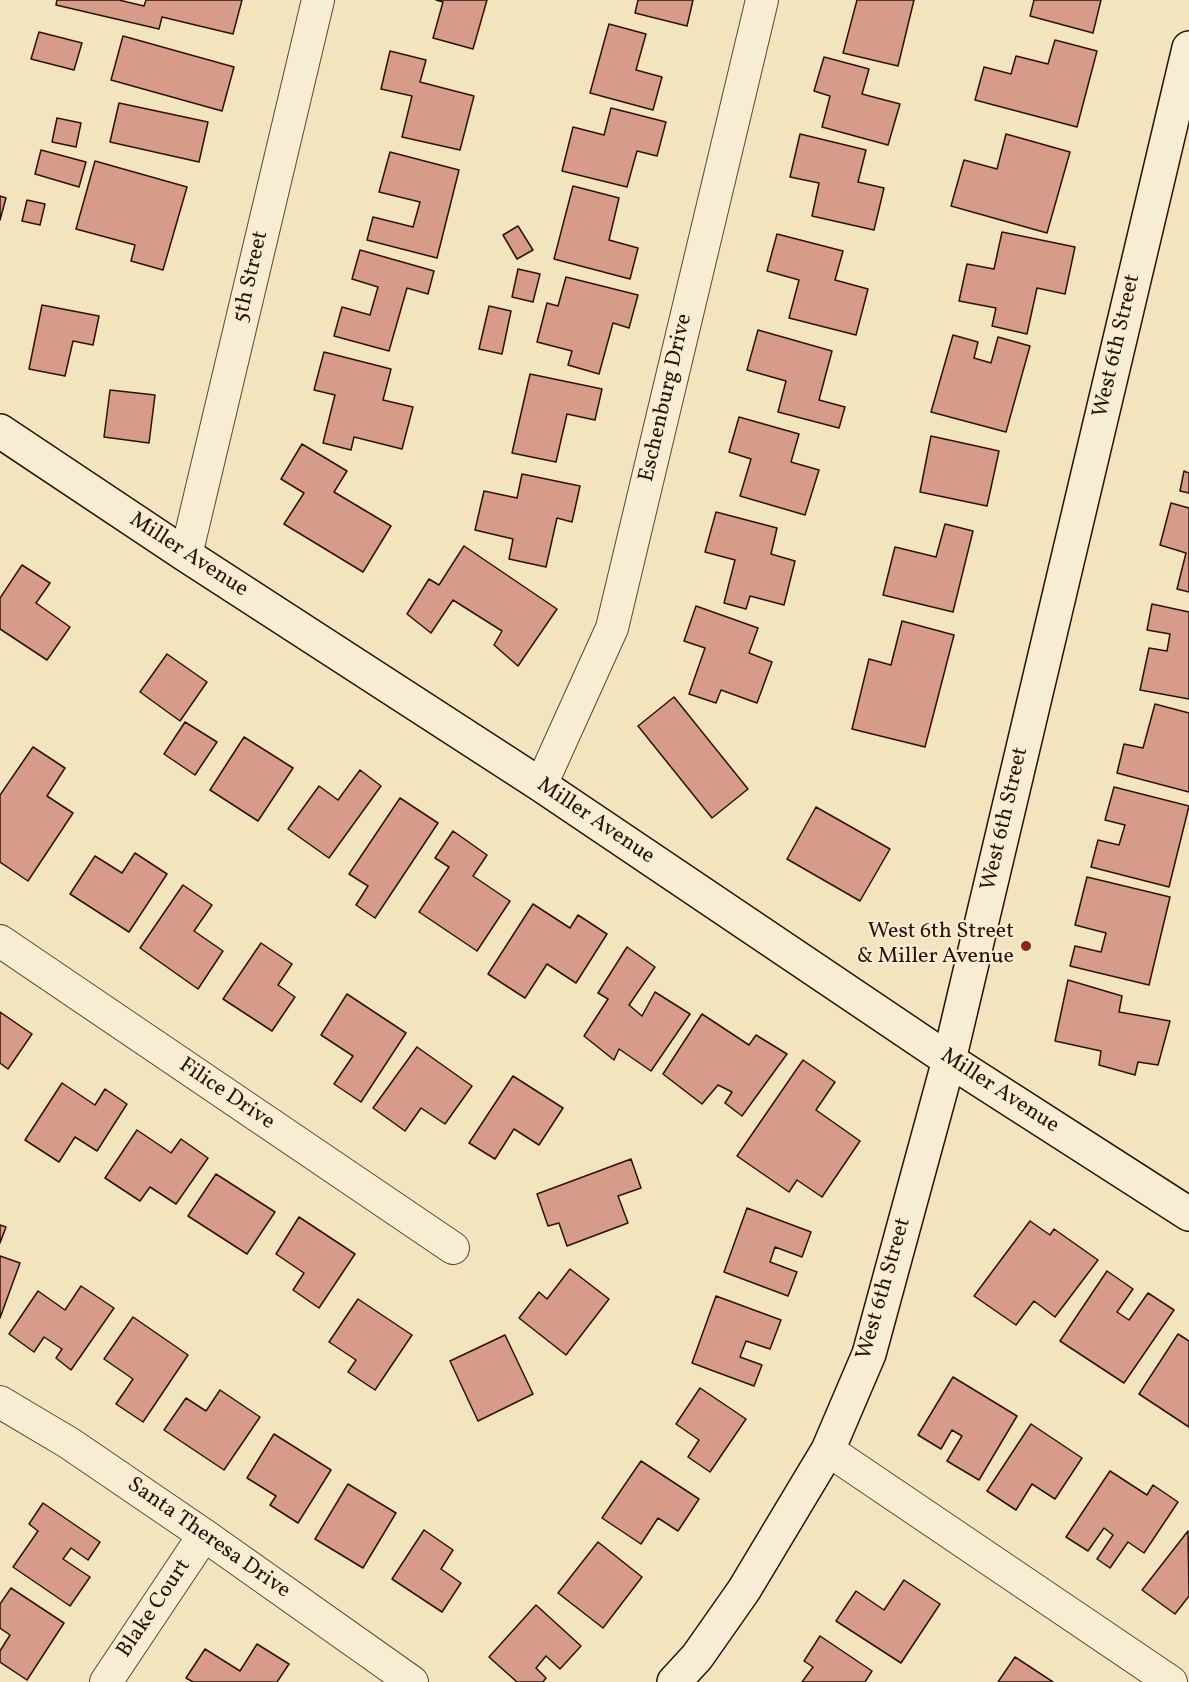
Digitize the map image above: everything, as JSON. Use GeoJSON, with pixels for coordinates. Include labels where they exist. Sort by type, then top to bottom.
{"type":"FeatureCollection","features":[{"type":"Feature","properties":{"kind":"street","name":"5th Street"},"geometry":{"type":"LineString","coordinates":[[186,555],[318,0]]}},
{"type":"Feature","properties":{"kind":"street","name":"Eschenburg Drive"},"geometry":{"type":"LineString","coordinates":[[541,785],[612,628],[762,0]]}},
{"type":"Feature","properties":{"kind":"street","name":"West 6th Street"},"geometry":{"type":"LineString","coordinates":[[674,1682],[697,1657],[744,1590],[828,1450],[868,1354],[949,1060],[1189,48]]}},
{"type":"Feature","properties":{"kind":"street","name":"Miller Avenue"},"geometry":{"type":"LineString","coordinates":[[0,431],[186,555],[541,785],[949,1060],[1189,1214]]}},
{"type":"Feature","properties":{"kind":"street","name":"Filice Drive"},"geometry":{"type":"LineString","coordinates":[[0,941],[453,1248]]}},
{"type":"Feature","properties":{"kind":"street","name":"Santa Theresa Drive"},"geometry":{"type":"LineString","coordinates":[[0,1402],[69,1443],[412,1682]]}},
{"type":"Feature","properties":{"kind":"street"},"geometry":{"type":"LineString","coordinates":[[828,1450],[1171,1682]]}},
{"type":"Feature","properties":{"kind":"street","name":"Blake Court"},"geometry":{"type":"LineString","coordinates":[[106,1682],[204,1535]]}},
{"type":"Feature","properties":{"kind":"building"},"geometry":{"type":"Polygon","coordinates":[[[57,0],[119,0],[144,6],[146,0],[242,0],[233,34],[162,17],[159,29],[56,5],[57,0]]]}},
{"type":"Feature","properties":{"kind":"building"},"geometry":{"type":"Polygon","coordinates":[[[436,0],[487,0],[473,49],[433,38],[443,2],[436,0]]]}},
{"type":"Feature","properties":{"kind":"building"},"geometry":{"type":"Polygon","coordinates":[[[638,0],[693,0],[687,26],[635,13],[638,0]]]}},
{"type":"Feature","properties":{"kind":"building"},"geometry":{"type":"Polygon","coordinates":[[[857,0],[914,0],[898,66],[843,53],[857,0]]]}},
{"type":"Feature","properties":{"kind":"building"},"geometry":{"type":"Polygon","coordinates":[[[1034,0],[1101,0],[1093,33],[1030,16],[1034,0]]]}},
{"type":"Feature","properties":{"kind":"building"},"geometry":{"type":"Polygon","coordinates":[[[609,24],[646,34],[636,70],[662,77],[653,110],[590,93],[609,24]]]}},
{"type":"Feature","properties":{"kind":"building"},"geometry":{"type":"Polygon","coordinates":[[[39,32],[82,43],[74,70],[31,59],[39,32]]]}},
{"type":"Feature","properties":{"kind":"building"},"geometry":{"type":"Polygon","coordinates":[[[123,36],[234,67],[222,111],[111,80],[123,36]]]}},
{"type":"Feature","properties":{"kind":"building"},"geometry":{"type":"Polygon","coordinates":[[[1055,40],[1097,51],[1077,127],[975,100],[984,67],[1011,74],[1016,56],[1048,64],[1055,40]]]}},
{"type":"Feature","properties":{"kind":"building"},"geometry":{"type":"Polygon","coordinates":[[[390,51],[426,60],[420,82],[474,96],[460,150],[402,137],[412,96],[381,89],[390,51]]]}},
{"type":"Feature","properties":{"kind":"building"},"geometry":{"type":"Polygon","coordinates":[[[824,57],[869,69],[862,94],[900,104],[888,145],[822,127],[830,96],[814,91],[824,57]]]}},
{"type":"Feature","properties":{"kind":"building"},"geometry":{"type":"Polygon","coordinates":[[[119,103],[208,122],[199,162],[110,142],[119,103]]]}},
{"type":"Feature","properties":{"kind":"building"},"geometry":{"type":"Polygon","coordinates":[[[611,108],[666,122],[657,156],[637,151],[627,187],[562,171],[573,127],[604,135],[611,108]]]}},
{"type":"Feature","properties":{"kind":"building"},"geometry":{"type":"Polygon","coordinates":[[[57,118],[81,123],[76,147],[52,142],[57,118]]]}},
{"type":"Feature","properties":{"kind":"building"},"geometry":{"type":"Polygon","coordinates":[[[800,134],[866,150],[858,182],[884,188],[874,230],[812,216],[819,183],[790,177],[800,134]]]}},
{"type":"Feature","properties":{"kind":"building"},"geometry":{"type":"Polygon","coordinates":[[[1006,134],[1070,152],[1047,233],[951,206],[964,160],[997,169],[1006,134]]]}},
{"type":"Feature","properties":{"kind":"building"},"geometry":{"type":"Polygon","coordinates":[[[41,150],[86,162],[79,187],[35,174],[41,150]]]}},
{"type":"Feature","properties":{"kind":"building"},"geometry":{"type":"Polygon","coordinates":[[[390,152],[459,170],[437,258],[367,240],[373,217],[413,227],[420,202],[379,192],[390,152]]]}},
{"type":"Feature","properties":{"kind":"building"},"geometry":{"type":"Polygon","coordinates":[[[95,161],[187,187],[163,270],[131,261],[135,245],[76,229],[95,161]]]}},
{"type":"Feature","properties":{"kind":"building"},"geometry":{"type":"Polygon","coordinates":[[[573,186],[619,198],[609,240],[638,248],[630,279],[554,259],[573,186]]]}},
{"type":"Feature","properties":{"kind":"building"},"geometry":{"type":"Polygon","coordinates":[[[0,196],[6,198],[0,220],[0,196]]]}},
{"type":"Feature","properties":{"kind":"building"},"geometry":{"type":"Polygon","coordinates":[[[27,200],[45,204],[40,225],[22,221],[27,200]]]}},
{"type":"Feature","properties":{"kind":"building"},"geometry":{"type":"Polygon","coordinates":[[[518,226],[533,250],[517,259],[503,235],[518,226]]]}},
{"type":"Feature","properties":{"kind":"building"},"geometry":{"type":"Polygon","coordinates":[[[1002,232],[1075,247],[1065,294],[1037,288],[1027,334],[992,326],[996,308],[959,301],[967,264],[994,269],[1002,232]]]}},
{"type":"Feature","properties":{"kind":"building"},"geometry":{"type":"Polygon","coordinates":[[[777,234],[843,251],[835,280],[868,289],[856,335],[789,318],[799,280],[767,271],[777,234]]]}},
{"type":"Feature","properties":{"kind":"building"},"geometry":{"type":"Polygon","coordinates":[[[360,250],[434,271],[428,294],[407,288],[389,351],[334,336],[342,307],[370,315],[378,287],[352,279],[360,250]]]}},
{"type":"Feature","properties":{"kind":"building"},"geometry":{"type":"Polygon","coordinates":[[[518,269],[540,274],[533,302],[512,297],[518,269]]]}},
{"type":"Feature","properties":{"kind":"building"},"geometry":{"type":"Polygon","coordinates":[[[566,277],[638,295],[629,328],[613,323],[599,374],[568,365],[572,351],[537,342],[547,303],[558,306],[566,277]]]}},
{"type":"Feature","properties":{"kind":"building"},"geometry":{"type":"Polygon","coordinates":[[[42,305],[99,316],[93,345],[73,341],[65,376],[29,369],[42,305]]]}},
{"type":"Feature","properties":{"kind":"building"},"geometry":{"type":"Polygon","coordinates":[[[489,306],[511,311],[502,354],[479,349],[489,306]]]}},
{"type":"Feature","properties":{"kind":"building"},"geometry":{"type":"Polygon","coordinates":[[[758,330],[832,351],[819,400],[845,407],[839,428],[778,412],[786,381],[747,370],[758,330]]]}},
{"type":"Feature","properties":{"kind":"building"},"geometry":{"type":"Polygon","coordinates":[[[953,335],[978,342],[974,358],[991,363],[998,337],[1030,346],[1006,432],[931,412],[953,335]]]}},
{"type":"Feature","properties":{"kind":"building"},"geometry":{"type":"Polygon","coordinates":[[[324,352],[391,369],[383,400],[413,407],[402,449],[354,437],[351,450],[323,443],[335,395],[314,390],[324,352]]]}},
{"type":"Feature","properties":{"kind":"building"},"geometry":{"type":"Polygon","coordinates":[[[530,374],[602,389],[595,420],[567,414],[556,462],[512,453],[530,374]]]}},
{"type":"Feature","properties":{"kind":"building"},"geometry":{"type":"Polygon","coordinates":[[[110,390],[155,395],[149,443],[104,437],[110,390]]]}},
{"type":"Feature","properties":{"kind":"building"},"geometry":{"type":"Polygon","coordinates":[[[739,417],[799,434],[791,462],[819,470],[805,515],[740,496],[751,459],[729,452],[739,417]]]}},
{"type":"Feature","properties":{"kind":"building"},"geometry":{"type":"Polygon","coordinates":[[[931,436],[999,451],[987,506],[920,492],[931,436]]]}},
{"type":"Feature","properties":{"kind":"building"},"geometry":{"type":"Polygon","coordinates":[[[302,444],[347,471],[334,492],[391,526],[363,572],[284,524],[304,493],[281,479],[302,444]]]}},
{"type":"Feature","properties":{"kind":"building"},"geometry":{"type":"Polygon","coordinates":[[[1184,471],[1189,473],[1189,493],[1180,491],[1184,471]]]}},
{"type":"Feature","properties":{"kind":"building"},"geometry":{"type":"Polygon","coordinates":[[[522,474],[580,486],[572,522],[557,518],[546,567],[509,559],[513,539],[475,530],[484,491],[517,498],[522,474]]]}},
{"type":"Feature","properties":{"kind":"building"},"geometry":{"type":"Polygon","coordinates":[[[1171,503],[1189,508],[1189,592],[1177,589],[1186,553],[1160,545],[1171,503]]]}},
{"type":"Feature","properties":{"kind":"building"},"geometry":{"type":"Polygon","coordinates":[[[716,512],[777,528],[771,554],[795,561],[784,605],[750,596],[746,609],[724,603],[735,560],[705,552],[716,512]]]}},
{"type":"Feature","properties":{"kind":"building"},"geometry":{"type":"Polygon","coordinates":[[[945,524],[973,531],[953,612],[883,595],[895,547],[936,557],[945,524]]]}},
{"type":"Feature","properties":{"kind":"building"},"geometry":{"type":"Polygon","coordinates":[[[464,546],[557,609],[518,666],[494,645],[502,631],[453,600],[431,633],[407,614],[429,579],[439,585],[464,546]]]}},
{"type":"Feature","properties":{"kind":"building"},"geometry":{"type":"Polygon","coordinates":[[[22,565],[50,583],[36,603],[70,627],[47,660],[0,629],[0,598],[22,565]]]}},
{"type":"Feature","properties":{"kind":"building"},"geometry":{"type":"Polygon","coordinates":[[[1152,604],[1189,612],[1189,699],[1140,690],[1149,648],[1167,651],[1170,634],[1147,630],[1152,604]]]}},
{"type":"Feature","properties":{"kind":"building"},"geometry":{"type":"Polygon","coordinates":[[[696,606],[758,628],[749,653],[772,662],[757,703],[721,690],[716,703],[689,694],[705,648],[684,641],[696,606]]]}},
{"type":"Feature","properties":{"kind":"building"},"geometry":{"type":"Polygon","coordinates":[[[902,621],[954,635],[925,747],[852,729],[869,659],[891,665],[902,621]]]}},
{"type":"Feature","properties":{"kind":"building"},"geometry":{"type":"Polygon","coordinates":[[[167,654],[207,682],[180,721],[140,692],[167,654]]]}},
{"type":"Feature","properties":{"kind":"building"},"geometry":{"type":"Polygon","coordinates":[[[674,697],[748,789],[712,818],[638,726],[674,697]]]}},
{"type":"Feature","properties":{"kind":"building"},"geometry":{"type":"Polygon","coordinates":[[[1155,704],[1189,713],[1189,792],[1117,773],[1124,744],[1143,748],[1155,704]]]}},
{"type":"Feature","properties":{"kind":"building"},"geometry":{"type":"Polygon","coordinates":[[[185,722],[217,742],[195,775],[164,754],[185,722]]]}},
{"type":"Feature","properties":{"kind":"building"},"geometry":{"type":"Polygon","coordinates":[[[244,737],[293,768],[258,821],[210,790],[244,737]]]}},
{"type":"Feature","properties":{"kind":"building"},"geometry":{"type":"Polygon","coordinates":[[[33,747],[65,768],[47,796],[73,813],[28,881],[0,862],[0,795],[33,747]]]}},
{"type":"Feature","properties":{"kind":"building"},"geometry":{"type":"Polygon","coordinates":[[[360,770],[381,786],[329,858],[288,829],[319,786],[338,800],[360,770]]]}},
{"type":"Feature","properties":{"kind":"building"},"geometry":{"type":"Polygon","coordinates":[[[1114,787],[1189,806],[1169,887],[1091,867],[1098,840],[1119,845],[1125,825],[1105,820],[1114,787]]]}},
{"type":"Feature","properties":{"kind":"building"},"geometry":{"type":"Polygon","coordinates":[[[400,798],[438,823],[375,918],[356,905],[368,886],[349,874],[400,798]]]}},
{"type":"Feature","properties":{"kind":"building"},"geometry":{"type":"Polygon","coordinates":[[[816,807],[890,849],[860,901],[787,859],[816,807]]]}},
{"type":"Feature","properties":{"kind":"building"},"geometry":{"type":"Polygon","coordinates":[[[453,831],[487,855],[473,876],[510,901],[477,951],[419,912],[449,867],[435,858],[453,831]]]}},
{"type":"Feature","properties":{"kind":"building"},"geometry":{"type":"Polygon","coordinates":[[[135,853],[167,874],[129,932],[70,894],[95,856],[122,873],[135,853]]]}},
{"type":"Feature","properties":{"kind":"building"},"geometry":{"type":"Polygon","coordinates":[[[1087,877],[1170,897],[1149,985],[1070,966],[1075,946],[1101,952],[1106,933],[1075,925],[1087,877]]]}},
{"type":"Feature","properties":{"kind":"building"},"geometry":{"type":"Polygon","coordinates":[[[183,885],[212,905],[194,931],[223,951],[198,989],[140,948],[183,885]]]}},
{"type":"Feature","properties":{"kind":"building"},"geometry":{"type":"Polygon","coordinates":[[[533,904],[570,928],[578,915],[607,934],[576,983],[547,964],[525,998],[488,974],[533,904]]]}},
{"type":"Feature","properties":{"kind":"building"},"geometry":{"type":"Polygon","coordinates":[[[261,943],[292,964],[278,985],[295,997],[272,1031],[223,999],[261,943]]]}},
{"type":"Feature","properties":{"kind":"building"},"geometry":{"type":"Polygon","coordinates":[[[627,947],[655,967],[629,1005],[642,1016],[655,992],[690,1014],[651,1071],[619,1049],[614,1060],[584,1036],[608,999],[598,993],[627,947]]]}},
{"type":"Feature","properties":{"kind":"building"},"geometry":{"type":"Polygon","coordinates":[[[1068,980],[1122,996],[1119,1012],[1170,1021],[1158,1065],[1138,1062],[1135,1075],[1099,1065],[1101,1051],[1055,1041],[1068,980]]]}},
{"type":"Feature","properties":{"kind":"building"},"geometry":{"type":"Polygon","coordinates":[[[347,994],[406,1033],[361,1102],[334,1084],[353,1056],[321,1035],[347,994]]]}},
{"type":"Feature","properties":{"kind":"building"},"geometry":{"type":"Polygon","coordinates":[[[0,1012],[32,1034],[8,1069],[0,1063],[0,1012]]]}},
{"type":"Feature","properties":{"kind":"building"},"geometry":{"type":"Polygon","coordinates":[[[702,1014],[749,1045],[756,1035],[787,1054],[742,1116],[725,1103],[732,1092],[718,1085],[702,1104],[663,1074],[702,1014]]]}},
{"type":"Feature","properties":{"kind":"building"},"geometry":{"type":"Polygon","coordinates":[[[417,1047],[472,1086],[445,1124],[421,1108],[405,1131],[373,1108],[417,1047]]]}},
{"type":"Feature","properties":{"kind":"building"},"geometry":{"type":"Polygon","coordinates":[[[803,1060],[835,1082],[816,1110],[860,1141],[822,1197],[797,1180],[789,1192],[737,1156],[803,1060]]]}},
{"type":"Feature","properties":{"kind":"building"},"geometry":{"type":"Polygon","coordinates":[[[513,1076],[563,1108],[539,1145],[514,1129],[495,1159],[469,1143],[513,1076]]]}},
{"type":"Feature","properties":{"kind":"building"},"geometry":{"type":"Polygon","coordinates":[[[62,1083],[95,1105],[105,1089],[127,1104],[97,1151],[75,1137],[59,1162],[25,1140],[62,1083]]]}},
{"type":"Feature","properties":{"kind":"building"},"geometry":{"type":"Polygon","coordinates":[[[137,1130],[171,1153],[181,1139],[208,1158],[176,1204],[150,1187],[140,1201],[105,1178],[137,1130]]]}},
{"type":"Feature","properties":{"kind":"building"},"geometry":{"type":"Polygon","coordinates":[[[631,1159],[641,1188],[618,1196],[628,1223],[567,1246],[559,1223],[548,1226],[537,1194],[631,1159]]]}},
{"type":"Feature","properties":{"kind":"building"},"geometry":{"type":"Polygon","coordinates":[[[216,1174],[275,1212],[247,1254],[188,1216],[216,1174]]]}},
{"type":"Feature","properties":{"kind":"building"},"geometry":{"type":"Polygon","coordinates":[[[747,1208],[811,1232],[802,1257],[775,1247],[770,1262],[797,1272],[788,1296],[724,1272],[747,1208]]]}},
{"type":"Feature","properties":{"kind":"building"},"geometry":{"type":"Polygon","coordinates":[[[299,1217],[355,1254],[319,1308],[293,1290],[304,1273],[276,1254],[299,1217]]]}},
{"type":"Feature","properties":{"kind":"building"},"geometry":{"type":"Polygon","coordinates":[[[1030,1221],[1050,1235],[1054,1229],[1098,1260],[1055,1317],[1034,1301],[1016,1325],[974,1296],[1030,1221]]]}},
{"type":"Feature","properties":{"kind":"building"},"geometry":{"type":"Polygon","coordinates":[[[0,1225],[6,1227],[0,1243],[0,1225]]]}},
{"type":"Feature","properties":{"kind":"building"},"geometry":{"type":"Polygon","coordinates":[[[0,1256],[20,1263],[0,1318],[0,1256]]]}},
{"type":"Feature","properties":{"kind":"building"},"geometry":{"type":"Polygon","coordinates":[[[570,1269],[609,1299],[566,1355],[519,1318],[539,1292],[547,1299],[570,1269]]]}},
{"type":"Feature","properties":{"kind":"building"},"geometry":{"type":"Polygon","coordinates":[[[1107,1271],[1133,1289],[1117,1312],[1129,1320],[1148,1293],[1174,1310],[1124,1383],[1060,1341],[1107,1271]]]}},
{"type":"Feature","properties":{"kind":"building"},"geometry":{"type":"Polygon","coordinates":[[[81,1286],[114,1308],[71,1370],[56,1358],[62,1349],[44,1337],[34,1352],[9,1334],[38,1291],[65,1310],[81,1286]]]}},
{"type":"Feature","properties":{"kind":"building"},"geometry":{"type":"Polygon","coordinates":[[[716,1296],[781,1320],[770,1349],[746,1341],[740,1357],[762,1365],[754,1386],[692,1363],[716,1296]]]}},
{"type":"Feature","properties":{"kind":"building"},"geometry":{"type":"Polygon","coordinates":[[[358,1299],[412,1335],[375,1390],[348,1372],[356,1360],[329,1342],[358,1299]]]}},
{"type":"Feature","properties":{"kind":"building"},"geometry":{"type":"Polygon","coordinates":[[[133,1317],[188,1355],[143,1422],[116,1404],[133,1379],[104,1359],[133,1317]]]}},
{"type":"Feature","properties":{"kind":"building"},"geometry":{"type":"Polygon","coordinates":[[[1178,1334],[1189,1341],[1189,1427],[1139,1394],[1178,1334]]]}},
{"type":"Feature","properties":{"kind":"building"},"geometry":{"type":"Polygon","coordinates":[[[505,1335],[533,1394],[478,1421],[450,1361],[505,1335]]]}},
{"type":"Feature","properties":{"kind":"building"},"geometry":{"type":"Polygon","coordinates":[[[953,1377],[1017,1416],[979,1480],[947,1461],[962,1436],[952,1430],[941,1449],[918,1435],[953,1377]]]}},
{"type":"Feature","properties":{"kind":"building"},"geometry":{"type":"Polygon","coordinates":[[[700,1388],[746,1419],[710,1472],[688,1457],[699,1440],[676,1424],[700,1388]]]}},
{"type":"Feature","properties":{"kind":"building"},"geometry":{"type":"Polygon","coordinates":[[[220,1390],[260,1417],[224,1470],[164,1430],[186,1398],[206,1411],[220,1390]]]}},
{"type":"Feature","properties":{"kind":"building"},"geometry":{"type":"Polygon","coordinates":[[[1031,1424],[1082,1458],[1055,1499],[1032,1484],[1016,1510],[987,1491],[1031,1424]]]}},
{"type":"Feature","properties":{"kind":"building"},"geometry":{"type":"Polygon","coordinates":[[[274,1434],[331,1470],[298,1523],[270,1505],[276,1496],[247,1478],[274,1434]]]}},
{"type":"Feature","properties":{"kind":"building"},"geometry":{"type":"Polygon","coordinates":[[[641,1461],[699,1499],[678,1531],[658,1518],[641,1544],[602,1518],[641,1461]]]}},
{"type":"Feature","properties":{"kind":"building"},"geometry":{"type":"Polygon","coordinates":[[[1110,1471],[1147,1495],[1153,1485],[1178,1502],[1144,1553],[1128,1542],[1110,1568],[1097,1559],[1113,1535],[1104,1528],[1088,1551],[1066,1537],[1110,1471]]]}},
{"type":"Feature","properties":{"kind":"building"},"geometry":{"type":"Polygon","coordinates":[[[348,1484],[396,1513],[363,1568],[315,1539],[348,1484]]]}},
{"type":"Feature","properties":{"kind":"building"},"geometry":{"type":"Polygon","coordinates":[[[43,1503],[100,1542],[88,1560],[71,1548],[63,1559],[90,1577],[70,1606],[13,1567],[38,1531],[29,1524],[43,1503]]]}},
{"type":"Feature","properties":{"kind":"building"},"geometry":{"type":"Polygon","coordinates":[[[424,1530],[453,1550],[441,1569],[461,1583],[442,1612],[392,1579],[424,1530]]]}},
{"type":"Feature","properties":{"kind":"building"},"geometry":{"type":"Polygon","coordinates":[[[1188,1531],[1189,1596],[1175,1614],[1142,1590],[1188,1531]]]}},
{"type":"Feature","properties":{"kind":"building"},"geometry":{"type":"Polygon","coordinates":[[[598,1542],[642,1577],[603,1628],[558,1593],[598,1542]]]}},
{"type":"Feature","properties":{"kind":"building"},"geometry":{"type":"Polygon","coordinates":[[[904,1580],[940,1604],[901,1663],[836,1621],[856,1591],[884,1610],[904,1580]]]}},
{"type":"Feature","properties":{"kind":"building"},"geometry":{"type":"Polygon","coordinates":[[[11,1588],[64,1623],[27,1680],[0,1662],[0,1651],[10,1635],[0,1628],[0,1604],[11,1588]]]}},
{"type":"Feature","properties":{"kind":"building"},"geometry":{"type":"Polygon","coordinates":[[[536,1605],[581,1646],[560,1669],[546,1656],[536,1668],[546,1678],[543,1682],[517,1682],[489,1657],[536,1605]]]}},
{"type":"Feature","properties":{"kind":"building"},"geometry":{"type":"Polygon","coordinates":[[[820,1636],[872,1671],[865,1682],[802,1682],[813,1667],[804,1661],[820,1636]]]}},
{"type":"Feature","properties":{"kind":"building"},"geometry":{"type":"Polygon","coordinates":[[[257,1644],[289,1664],[277,1682],[193,1682],[186,1678],[205,1649],[240,1671],[257,1644]]]}},
{"type":"Feature","properties":{"kind":"building"},"geometry":{"type":"Polygon","coordinates":[[[1015,1657],[1053,1682],[998,1682],[1015,1657]]]}},
{"type":"Feature","properties":{"kind":"place","name":"West 6th Street & Miller Avenue"},"geometry":{"type":"Point","coordinates":[1026,946]}}]}
